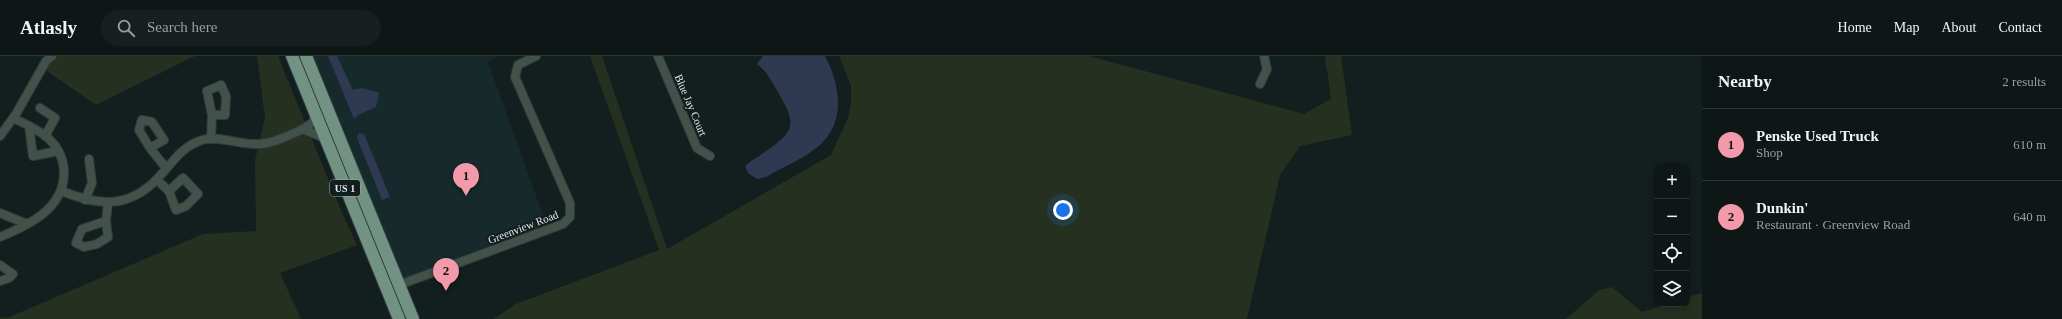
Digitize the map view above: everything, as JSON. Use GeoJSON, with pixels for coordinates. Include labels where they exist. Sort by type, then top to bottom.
{"type":"FeatureCollection","features":[{"type":"Feature","properties":{"kind":"highway","name":"US 1"},"geometry":{"type":"LineString","coordinates":[[292,56],[324,138],[399,319]]}},
{"type":"Feature","properties":{"kind":"highway","name":"US 1"},"geometry":{"type":"LineString","coordinates":[[306,56],[413,319]]}},
{"type":"Feature","properties":{"kind":"street"},"geometry":{"type":"LineString","coordinates":[[0,136],[13,118],[50,56]]}},
{"type":"Feature","properties":{"kind":"street","name":"Greenview Road"},"geometry":{"type":"LineString","coordinates":[[399,285],[563,224],[570,217],[570,203],[515,77],[518,65],[536,56]]}},
{"type":"Feature","properties":{"kind":"street","name":"Blue Jay Court"},"geometry":{"type":"LineString","coordinates":[[658,56],[697,148],[710,156]]}},
{"type":"Feature","properties":{"kind":"street"},"geometry":{"type":"LineString","coordinates":[[1260,84],[1267,69],[1264,56]]}},
{"type":"Feature","properties":{"kind":"street"},"geometry":{"type":"LineString","coordinates":[[40,108],[56,118],[45,136]]}},
{"type":"Feature","properties":{"kind":"street"},"geometry":{"type":"LineString","coordinates":[[211,139],[212,115]]}},
{"type":"Feature","properties":{"kind":"street"},"geometry":{"type":"LineString","coordinates":[[61,191],[86,200],[108,203],[132,196],[157,180],[182,151],[204,139],[264,144],[303,129],[312,123],[316,116]]}},
{"type":"Feature","properties":{"kind":"street"},"geometry":{"type":"LineString","coordinates":[[0,237],[27,224],[51,207],[61,191],[64,170],[58,151],[45,136],[13,118]]}},
{"type":"Feature","properties":{"kind":"street"},"geometry":{"type":"LineString","coordinates":[[29,126],[33,156],[58,151]]}},
{"type":"Feature","properties":{"kind":"street"},"geometry":{"type":"LineString","coordinates":[[303,129],[324,138]]}},
{"type":"Feature","properties":{"kind":"street"},"geometry":{"type":"LineString","coordinates":[[150,148],[166,168]]}},
{"type":"Feature","properties":{"kind":"street"},"geometry":{"type":"LineString","coordinates":[[86,200],[92,183],[89,159]]}},
{"type":"Feature","properties":{"kind":"street"},"geometry":{"type":"LineString","coordinates":[[157,180],[169,191]]}},
{"type":"Feature","properties":{"kind":"street"},"geometry":{"type":"LineString","coordinates":[[106,221],[108,203]]}},
{"type":"Feature","properties":{"kind":"street"},"geometry":{"type":"LineString","coordinates":[[0,213],[27,224]]}},
{"type":"Feature","properties":{"kind":"street"},"geometry":{"type":"LineString","coordinates":[[0,265],[13,274],[9,278],[0,281]]}},
{"type":"Feature","properties":{"kind":"shaded area"},"geometry":{"type":"Polygon","coordinates":[[[306,56],[498,56],[488,62],[548,229],[399,285],[306,56]]]}},
{"type":"Feature","properties":{"kind":"green space"},"geometry":{"type":"Polygon","coordinates":[[[54,56],[195,56],[96,105],[44,69],[54,56]]]}},
{"type":"Feature","properties":{"kind":"green space"},"geometry":{"type":"Polygon","coordinates":[[[257,56],[278,56],[342,213],[357,245],[280,273],[301,319],[0,319],[0,317],[7,318],[203,234],[256,231],[255,160],[265,118],[257,56]]]}},
{"type":"Feature","properties":{"kind":"green space"},"geometry":{"type":"Polygon","coordinates":[[[590,56],[602,56],[667,249],[831,155],[848,118],[851,103],[851,86],[839,56],[1089,56],[1304,114],[1331,99],[1325,56],[1341,56],[1352,135],[1300,146],[1280,175],[1247,319],[494,319],[516,304],[659,250],[590,56]]]}},
{"type":"Feature","properties":{"kind":"green space"},"geometry":{"type":"Polygon","coordinates":[[[1612,287],[1642,312],[1658,307],[1690,307],[1690,296],[1702,293],[1702,319],[1566,319],[1599,290],[1612,287]]]}},
{"type":"Feature","properties":{"kind":"water"},"geometry":{"type":"Polygon","coordinates":[[[328,56],[337,56],[353,90],[362,88],[379,93],[376,107],[358,115],[354,119],[328,56]]]}},
{"type":"Feature","properties":{"kind":"water"},"geometry":{"type":"Polygon","coordinates":[[[763,56],[825,56],[834,78],[838,102],[834,124],[829,134],[821,144],[794,162],[766,177],[757,179],[749,174],[745,167],[785,136],[789,130],[790,123],[786,107],[775,87],[767,74],[757,64],[763,56]]]}},
{"type":"Feature","properties":{"kind":"water"},"geometry":{"type":"Polygon","coordinates":[[[359,133],[364,134],[390,197],[382,200],[357,138],[359,133]]]}},
{"type":"Feature","properties":{"kind":"place","name":"Penske Used Truck"},"geometry":{"type":"Point","coordinates":[466,196]}},
{"type":"Feature","properties":{"kind":"place","name":"Dunkin'"},"geometry":{"type":"Point","coordinates":[446,291]}}]}
